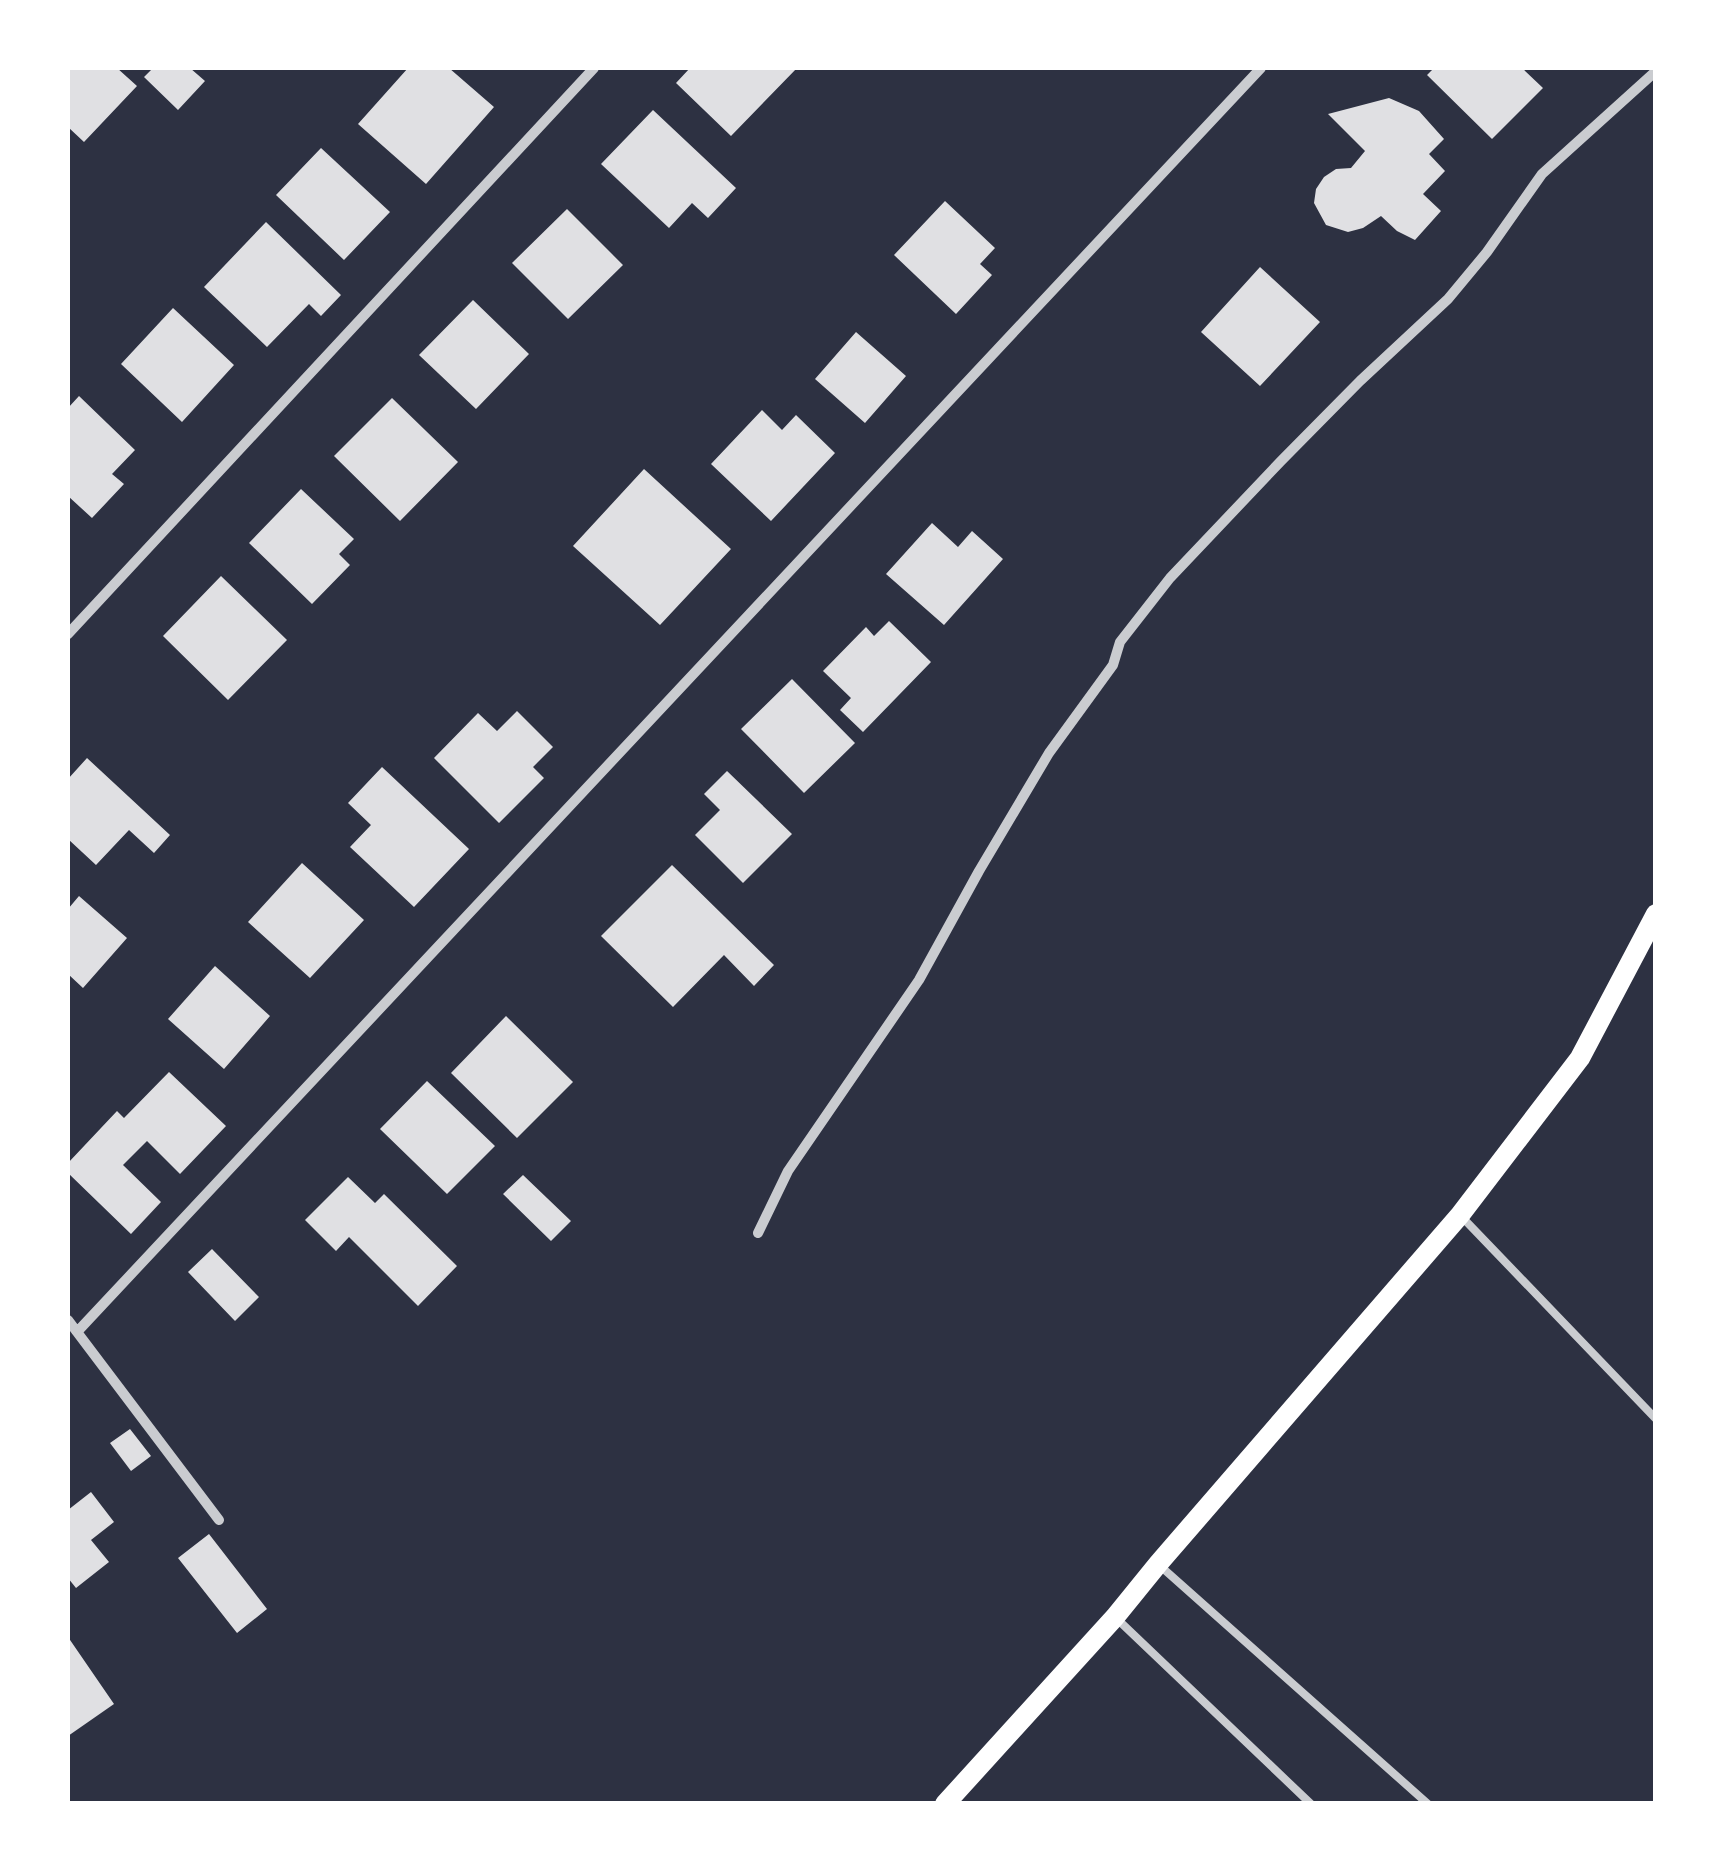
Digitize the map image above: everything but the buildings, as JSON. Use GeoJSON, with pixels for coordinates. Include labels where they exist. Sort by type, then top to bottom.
{"type":"FeatureCollection","features":[{"type":"Feature","properties":{"kind":"main road"},"geometry":{"type":"LineString","coordinates":[[945,1804],[1116,1617],[1460,1215],[1580,1058],[1656,914]]}},
{"type":"Feature","properties":{"kind":"street"},"geometry":{"type":"LineString","coordinates":[[68,634],[594,68]]}},
{"type":"Feature","properties":{"kind":"street"},"geometry":{"type":"LineString","coordinates":[[78,1332],[1261,68]]}},
{"type":"Feature","properties":{"kind":"street"},"geometry":{"type":"LineString","coordinates":[[758,1233],[788,1170],[919,980],[1049,753],[1113,666],[1120,642],[1130,629],[1170,578],[1281,461],[1448,299],[1542,174],[1656,71]]}},
{"type":"Feature","properties":{"kind":"street"},"geometry":{"type":"LineString","coordinates":[[68,1320],[219,1520]]}},
{"type":"Feature","properties":{"kind":"lane"},"geometry":{"type":"LineString","coordinates":[[1460,1215],[1656,1419]]}},
{"type":"Feature","properties":{"kind":"lane"},"geometry":{"type":"LineString","coordinates":[[1158,1564],[1428,1804]]}},
{"type":"Feature","properties":{"kind":"lane"},"geometry":{"type":"LineString","coordinates":[[1116,1617],[1310,1804]]}}]}
